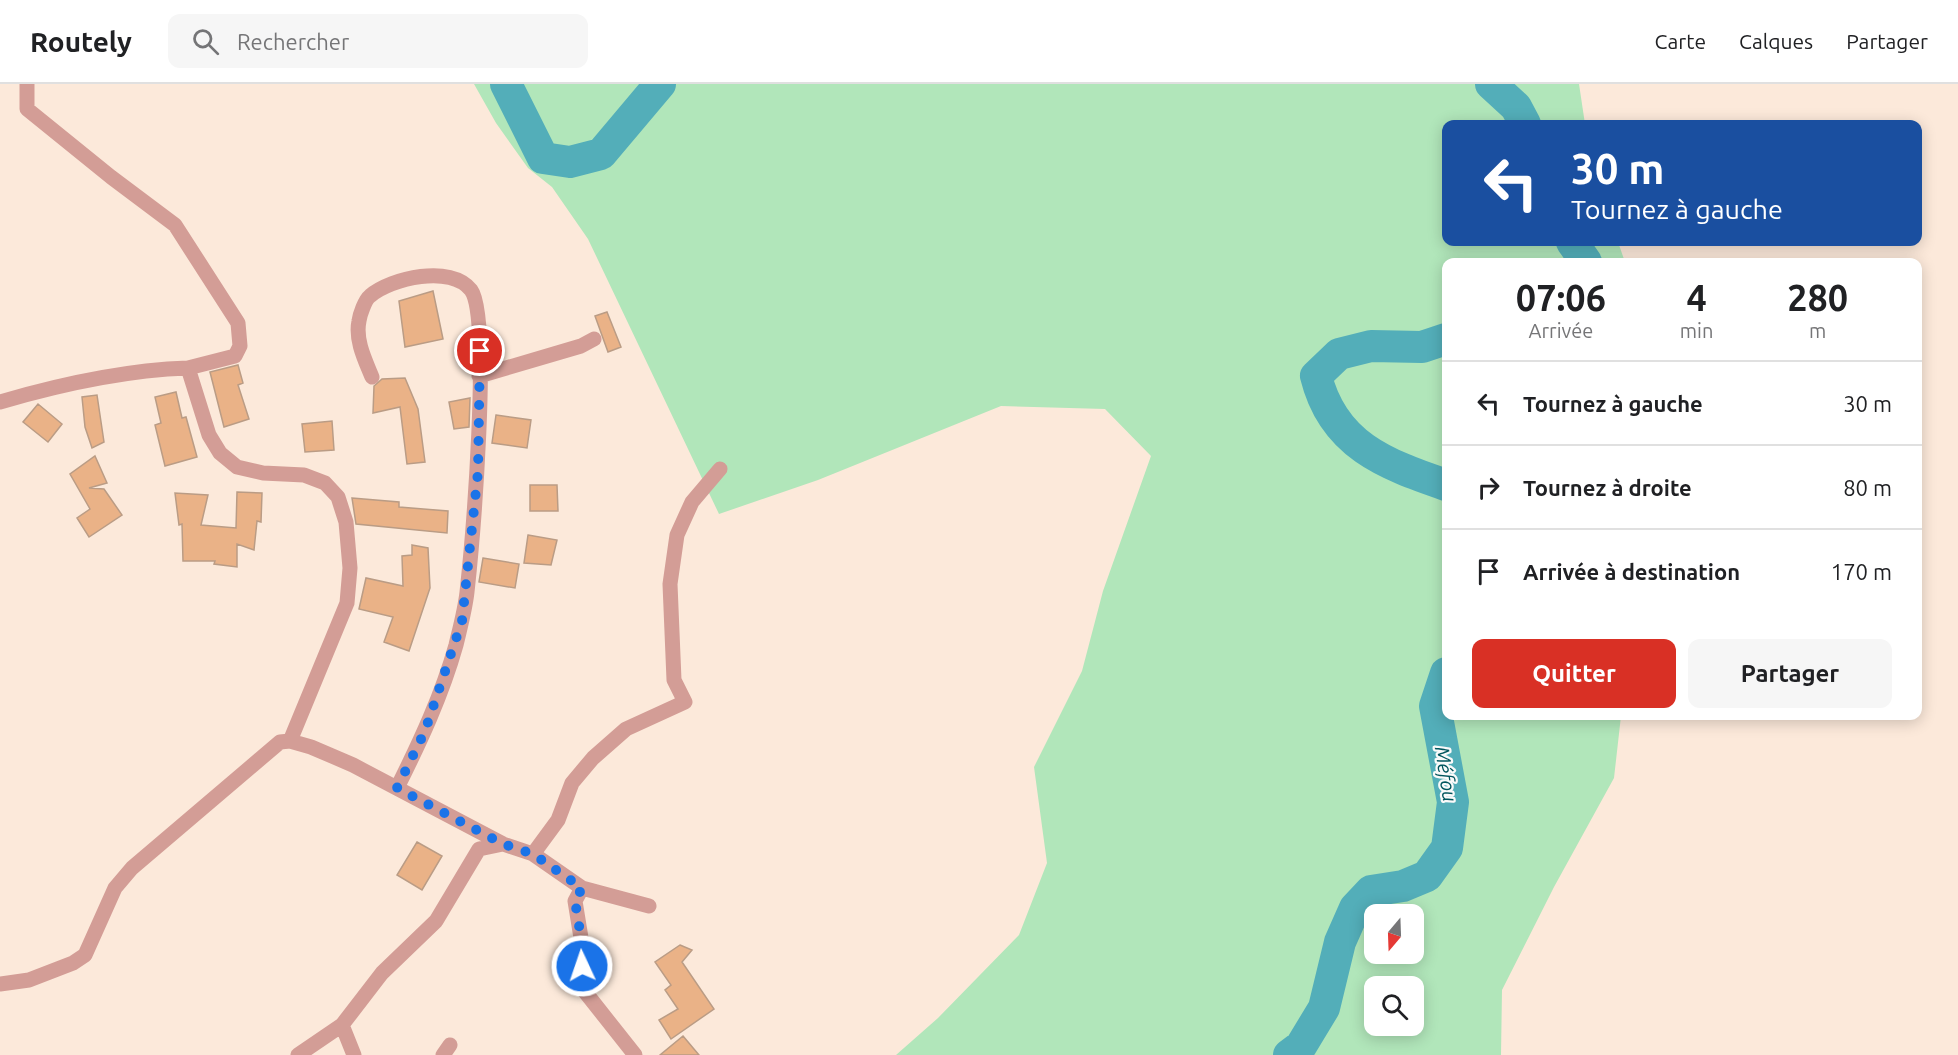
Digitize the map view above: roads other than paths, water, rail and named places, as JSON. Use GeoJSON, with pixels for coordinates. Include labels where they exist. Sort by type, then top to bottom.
{"type":"FeatureCollection","features":[{"type":"Feature","properties":{"kind":"street"},"geometry":{"type":"LineString","coordinates":[[0,402],[34,392],[135,373],[188,368],[235,356],[240,346],[238,323],[175,225],[111,177],[27,108],[27,84]]}},
{"type":"Feature","properties":{"kind":"street"},"geometry":{"type":"LineString","coordinates":[[372,377],[360,346],[359,320],[368,297],[396,281],[433,275],[457,280],[470,289],[478,304],[478,472],[462,621],[425,731],[397,788]]}},
{"type":"Feature","properties":{"kind":"street"},"geometry":{"type":"LineString","coordinates":[[479,376],[581,346],[594,339]]}},
{"type":"Feature","properties":{"kind":"street"},"geometry":{"type":"LineString","coordinates":[[188,368],[209,435],[220,453],[237,467],[263,473],[304,475],[325,483],[338,497],[346,522],[350,568],[347,603],[290,741]]}},
{"type":"Feature","properties":{"kind":"street"},"geometry":{"type":"LineString","coordinates":[[533,854],[558,820],[572,783],[593,758],[626,729],[685,702],[674,680],[670,584],[678,535],[692,502],[720,469]]}},
{"type":"Feature","properties":{"kind":"street"},"geometry":{"type":"LineString","coordinates":[[0,984],[29,980],[73,963],[85,955],[115,888],[132,868],[280,741],[290,741],[353,765],[503,844],[533,854],[582,888],[649,906]]}},
{"type":"Feature","properties":{"kind":"street"},"geometry":{"type":"LineString","coordinates":[[298,1055],[342,1025],[382,973],[436,921],[479,849],[503,844]]}},
{"type":"Feature","properties":{"kind":"street"},"geometry":{"type":"LineString","coordinates":[[582,888],[575,901],[582,944],[582,988],[635,1055]]}},
{"type":"Feature","properties":{"kind":"street"},"geometry":{"type":"LineString","coordinates":[[342,1025],[354,1055]]}},
{"type":"Feature","properties":{"kind":"waterway","name":"Méfou"},"geometry":{"type":"LineString","coordinates":[[506,84],[543,158],[570,162],[601,154],[660,84]]}},
{"type":"Feature","properties":{"kind":"waterway","name":"Méfou"},"geometry":{"type":"LineString","coordinates":[[1491,84],[1516,107],[1523,120]]}},
{"type":"Feature","properties":{"kind":"waterway","name":"Méfou"},"geometry":{"type":"LineString","coordinates":[[1575,246],[1583,258]]}},
{"type":"Feature","properties":{"kind":"waterway","name":"Méfou"},"geometry":{"type":"LineString","coordinates":[[1442,340],[1422,347],[1371,346],[1339,354],[1316,376],[1324,400],[1335,419],[1364,448],[1402,469],[1442,484]]}},
{"type":"Feature","properties":{"kind":"waterway","name":"Méfou"},"geometry":{"type":"LineString","coordinates":[[1289,1055],[1301,1046],[1324,1008],[1340,942],[1355,908],[1371,891],[1403,886],[1427,876],[1447,848],[1453,802],[1435,706],[1442,685]]}}]}
